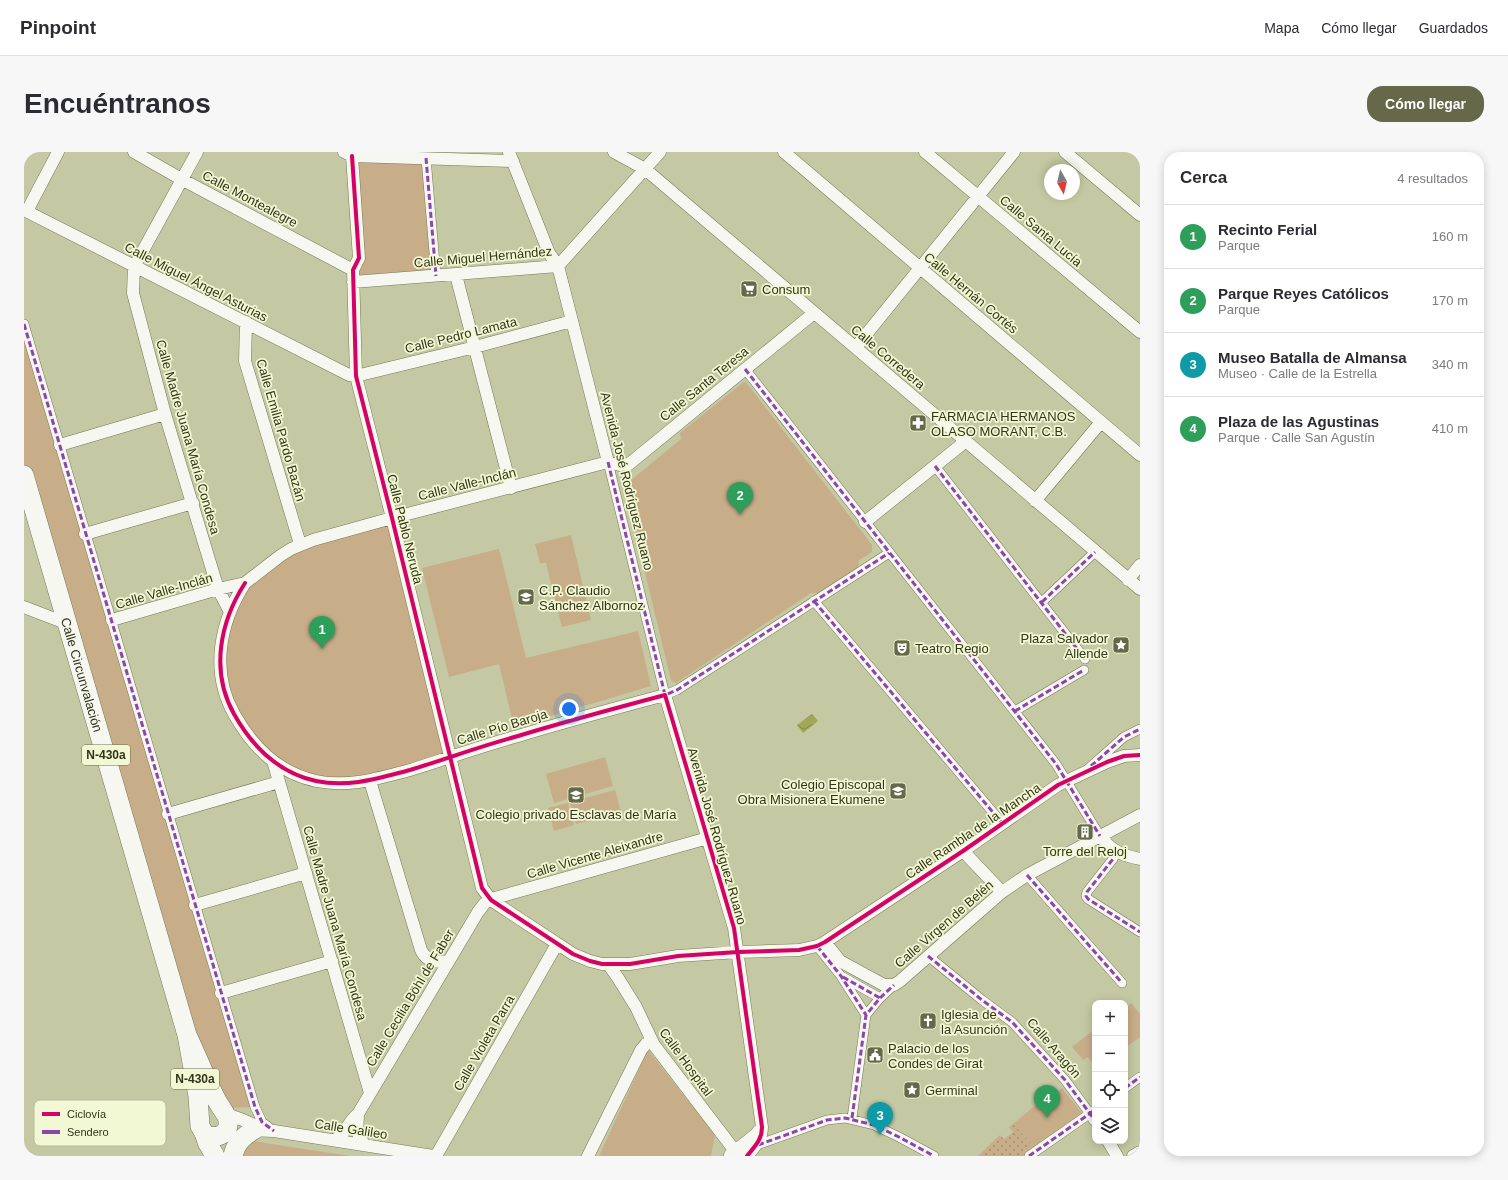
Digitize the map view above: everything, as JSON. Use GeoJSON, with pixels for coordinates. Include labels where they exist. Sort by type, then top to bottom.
{"type":"FeatureCollection","features":[{"type":"Feature","properties":{"kind":"main road","name":"Calle Circunvalación"},"geometry":{"type":"LineString","coordinates":[[24,475],[187,1035]]}},
{"type":"Feature","properties":{"kind":"main road","name":"N-430a"},"geometry":{"type":"LineString","coordinates":[[187,1035],[201,1062],[225,1122]]}},
{"type":"Feature","properties":{"kind":"main road","name":"N-430a"},"geometry":{"type":"LineString","coordinates":[[187,1035],[198,1096],[202,1129]]}},
{"type":"Feature","properties":{"kind":"main road"},"geometry":{"type":"LineString","coordinates":[[215,1156],[202,1129],[203,1114],[209,1110],[216,1109],[225,1122],[232,1156]]}},
{"type":"Feature","properties":{"kind":"main road"},"geometry":{"type":"LineString","coordinates":[[202,1129],[213,1137],[218,1137],[225,1122]]}},
{"type":"Feature","properties":{"kind":"main road"},"geometry":{"type":"LineString","coordinates":[[232,1156],[238,1143],[246,1134],[264,1130]]}},
{"type":"Feature","properties":{"kind":"street"},"geometry":{"type":"LineString","coordinates":[[26,210],[58,152]]}},
{"type":"Feature","properties":{"kind":"street","name":"Calle Montealegre"},"geometry":{"type":"LineString","coordinates":[[134,152],[353,276]]}},
{"type":"Feature","properties":{"kind":"street"},"geometry":{"type":"LineString","coordinates":[[134,267],[197,152]]}},
{"type":"Feature","properties":{"kind":"street","name":"Calle Corredera"},"geometry":{"type":"LineString","coordinates":[[614,152],[645,169],[966,440],[1140,590]]}},
{"type":"Feature","properties":{"kind":"street","name":"Calle Miguel Hernández"},"geometry":{"type":"LineString","coordinates":[[353,276],[436,276],[558,266],[660,152]]}},
{"type":"Feature","properties":{"kind":"street","name":"Calle Hernán Cortés"},"geometry":{"type":"LineString","coordinates":[[784,152],[1140,455]]}},
{"type":"Feature","properties":{"kind":"street","name":"Calle Santa Lucía"},"geometry":{"type":"LineString","coordinates":[[924,152],[1140,332]]}},
{"type":"Feature","properties":{"kind":"street"},"geometry":{"type":"LineString","coordinates":[[856,347],[1014,152]]}},
{"type":"Feature","properties":{"kind":"street"},"geometry":{"type":"LineString","coordinates":[[1065,152],[1140,215]]}},
{"type":"Feature","properties":{"kind":"street"},"geometry":{"type":"LineString","coordinates":[[348,154],[426,158],[511,157]]}},
{"type":"Feature","properties":{"kind":"street","name":"Calle Pablo Neruda"},"geometry":{"type":"LineString","coordinates":[[348,154],[359,258],[353,276],[356,376],[482,888],[491,900]]}},
{"type":"Feature","properties":{"kind":"street","name":"Avenida José Rodríguez Ruano"},"geometry":{"type":"LineString","coordinates":[[511,157],[549,253],[558,266],[665,695],[734,928],[762,1126]]}},
{"type":"Feature","properties":{"kind":"street"},"geometry":{"type":"LineString","coordinates":[[426,158],[436,276]]}},
{"type":"Feature","properties":{"kind":"street","name":"Calle Miguel Ángel Asturias"},"geometry":{"type":"LineString","coordinates":[[26,210],[134,267],[349,375],[356,376]]}},
{"type":"Feature","properties":{"kind":"street","name":"Calle Madre Juana María Condesa"},"geometry":{"type":"LineString","coordinates":[[134,267],[133,293],[166,414],[218,590],[230,612]]}},
{"type":"Feature","properties":{"kind":"street"},"geometry":{"type":"LineString","coordinates":[[456,275],[511,488]]}},
{"type":"Feature","properties":{"kind":"street","name":"Calle Santa Teresa"},"geometry":{"type":"LineString","coordinates":[[608,462],[620,465],[629,464],[814,313]]}},
{"type":"Feature","properties":{"kind":"street","name":"Calle Pedro Lamata"},"geometry":{"type":"LineString","coordinates":[[356,376],[475,347],[572,321]]}},
{"type":"Feature","properties":{"kind":"street","name":"Calle Emilia Pardo Bazán"},"geometry":{"type":"LineString","coordinates":[[246,322],[245,361],[300,544]]}},
{"type":"Feature","properties":{"kind":"street"},"geometry":{"type":"LineString","coordinates":[[24,324],[256,1111],[262,1122],[264,1130]]}},
{"type":"Feature","properties":{"kind":"street"},"geometry":{"type":"LineString","coordinates":[[745,369],[1056,764],[1108,847],[1126,856],[1140,859]]}},
{"type":"Feature","properties":{"kind":"street"},"geometry":{"type":"LineString","coordinates":[[60,445],[166,414]]}},
{"type":"Feature","properties":{"kind":"street"},"geometry":{"type":"LineString","coordinates":[[1035,501],[1101,422]]}},
{"type":"Feature","properties":{"kind":"street"},"geometry":{"type":"LineString","coordinates":[[865,522],[936,466],[966,440]]}},
{"type":"Feature","properties":{"kind":"street","name":"Calle Valle-Inclán"},"geometry":{"type":"LineString","coordinates":[[112,620],[245,583],[272,561],[300,544],[392,518],[608,462]]}},
{"type":"Feature","properties":{"kind":"street"},"geometry":{"type":"LineString","coordinates":[[936,466],[1085,659]]}},
{"type":"Feature","properties":{"kind":"street"},"geometry":{"type":"LineString","coordinates":[[85,534],[193,503]]}},
{"type":"Feature","properties":{"kind":"street"},"geometry":{"type":"LineString","coordinates":[[1042,602],[1095,552]]}},
{"type":"Feature","properties":{"kind":"street"},"geometry":{"type":"LineString","coordinates":[[665,695],[677,690],[889,553]]}},
{"type":"Feature","properties":{"kind":"street"},"geometry":{"type":"LineString","coordinates":[[1128,580],[1140,565]]}},
{"type":"Feature","properties":{"kind":"street","name":"Calle Pío Baroja"},"geometry":{"type":"LineString","coordinates":[[245,583],[230,612],[223,634],[220,654],[224,687],[232,711],[256,745],[273,761],[286,771],[316,781],[344,783],[370,781],[450,758],[516,736],[665,695]]}},
{"type":"Feature","properties":{"kind":"street"},"geometry":{"type":"LineString","coordinates":[[814,601],[1002,823]]}},
{"type":"Feature","properties":{"kind":"street"},"geometry":{"type":"LineString","coordinates":[[24,607],[68,624]]}},
{"type":"Feature","properties":{"kind":"street"},"geometry":{"type":"LineString","coordinates":[[1015,711],[1084,670]]}},
{"type":"Feature","properties":{"kind":"street"},"geometry":{"type":"LineString","coordinates":[[1084,772],[1124,737],[1140,729]]}},
{"type":"Feature","properties":{"kind":"street","name":"Calle Rambla de la Mancha"},"geometry":{"type":"LineString","coordinates":[[821,944],[963,851],[1002,823],[1066,781],[1124,756],[1140,756]]}},
{"type":"Feature","properties":{"kind":"street","name":"Calle Madre Juana María Condesa"},"geometry":{"type":"LineString","coordinates":[[273,761],[370,1093]]}},
{"type":"Feature","properties":{"kind":"street"},"geometry":{"type":"LineString","coordinates":[[370,781],[421,950],[427,958],[434,962],[441,963],[448,961]]}},
{"type":"Feature","properties":{"kind":"street"},"geometry":{"type":"LineString","coordinates":[[168,814],[279,782]]}},
{"type":"Feature","properties":{"kind":"street","name":"Calle Virgen de Belén"},"geometry":{"type":"LineString","coordinates":[[821,944],[840,961],[884,985],[894,985],[1002,892],[1027,876],[1086,843],[1140,815]]}},
{"type":"Feature","properties":{"kind":"street","name":"Calle Vicente Aleixandre"},"geometry":{"type":"LineString","coordinates":[[491,900],[708,838]]}},
{"type":"Feature","properties":{"kind":"street"},"geometry":{"type":"LineString","coordinates":[[963,851],[1002,892]]}},
{"type":"Feature","properties":{"kind":"street"},"geometry":{"type":"LineString","coordinates":[[1116,851],[1112,859],[1087,892],[1086,896],[1088,899],[1140,932]]}},
{"type":"Feature","properties":{"kind":"street"},"geometry":{"type":"LineString","coordinates":[[195,905],[306,873]]}},
{"type":"Feature","properties":{"kind":"street"},"geometry":{"type":"LineString","coordinates":[[1027,876],[1122,983]]}},
{"type":"Feature","properties":{"kind":"street"},"geometry":{"type":"LineString","coordinates":[[491,900],[557,944],[596,963],[630,964],[678,956],[799,950],[821,944],[866,1015]]}},
{"type":"Feature","properties":{"kind":"street","name":"Calle Cecilia Böhl de Faber"},"geometry":{"type":"LineString","coordinates":[[334,1140],[342,1135],[354,1117],[358,1114],[478,912],[485,903],[491,900]]}},
{"type":"Feature","properties":{"kind":"street","name":"Calle Violeta Parra"},"geometry":{"type":"LineString","coordinates":[[435,1156],[557,944]]}},
{"type":"Feature","properties":{"kind":"street","name":"Calle Aragón"},"geometry":{"type":"LineString","coordinates":[[928,956],[982,1000],[1012,1022],[1092,1114]]}},
{"type":"Feature","properties":{"kind":"street"},"geometry":{"type":"LineString","coordinates":[[221,993],[332,961]]}},
{"type":"Feature","properties":{"kind":"street","name":"Calle Hospital"},"geometry":{"type":"LineString","coordinates":[[608,964],[636,1007],[646,1026],[651,1041],[734,1154]]}},
{"type":"Feature","properties":{"kind":"street"},"geometry":{"type":"LineString","coordinates":[[841,976],[880,998]]}},
{"type":"Feature","properties":{"kind":"street"},"geometry":{"type":"LineString","coordinates":[[852,1118],[866,1015],[880,998],[894,985]]}},
{"type":"Feature","properties":{"kind":"street"},"geometry":{"type":"LineString","coordinates":[[588,1156],[641,1050],[651,1041]]}},
{"type":"Feature","properties":{"kind":"street"},"geometry":{"type":"LineString","coordinates":[[1128,1086],[1140,1077]]}},
{"type":"Feature","properties":{"kind":"street","name":"Calle Cecilia Böhl de Faber"},"geometry":{"type":"LineString","coordinates":[[358,1114],[357,1132],[359,1138],[365,1145]]}},
{"type":"Feature","properties":{"kind":"street"},"geometry":{"type":"LineString","coordinates":[[1029,1156],[1092,1117]]}},
{"type":"Feature","properties":{"kind":"street"},"geometry":{"type":"LineString","coordinates":[[757,1145],[769,1139],[827,1120],[852,1118],[887,1131],[934,1156]]}},
{"type":"Feature","properties":{"kind":"street","name":"Calle Galileo"},"geometry":{"type":"LineString","coordinates":[[225,1122],[243,1120],[264,1130]]}},
{"type":"Feature","properties":{"kind":"street","name":"Calle Galileo"},"geometry":{"type":"LineString","coordinates":[[225,1122],[264,1130],[435,1156]]}},
{"type":"Feature","properties":{"kind":"street"},"geometry":{"type":"LineString","coordinates":[[747,1156],[757,1145],[762,1135],[762,1126]]}},
{"type":"Feature","properties":{"kind":"street"},"geometry":{"type":"LineString","coordinates":[[734,1154],[755,1135],[762,1126]]}},
{"type":"Feature","properties":{"kind":"street"},"geometry":{"type":"LineString","coordinates":[[1110,1144],[1117,1156]]}},
{"type":"Feature","properties":{"kind":"street"},"geometry":{"type":"LineString","coordinates":[[1133,1156],[1140,1152]]}},
{"type":"Feature","properties":{"kind":"shaded area"},"geometry":{"type":"Polygon","coordinates":[[[352,156],[426,158],[436,276],[353,282],[352,156]]]}},
{"type":"Feature","properties":{"kind":"shaded area"},"geometry":{"type":"Polygon","coordinates":[[[24,324],[255,1107],[221,1108],[215,1098],[24,475],[24,324]]]}},
{"type":"Feature","properties":{"kind":"shaded area"},"geometry":{"type":"Polygon","coordinates":[[[745,381],[872,545],[872,552],[859,560],[858,568],[818,593],[811,593],[676,683],[671,680],[624,486],[681,439],[680,433],[745,381]]]}},
{"type":"Feature","properties":{"kind":"shaded area"},"geometry":{"type":"Polygon","coordinates":[[[392,518],[450,758],[370,781],[295,775],[248,735],[222,675],[234,603],[280,556],[392,518]]]}},
{"type":"Feature","properties":{"kind":"shaded area"},"geometry":{"type":"Polygon","coordinates":[[[571,535],[591,620],[562,627],[546,563],[540,563],[535,544],[571,535]]]}},
{"type":"Feature","properties":{"kind":"shaded area"},"geometry":{"type":"Polygon","coordinates":[[[499,549],[526,658],[638,631],[651,686],[514,727],[499,664],[449,677],[422,568],[499,549]]]}},
{"type":"Feature","properties":{"kind":"shaded area"},"geometry":{"type":"Polygon","coordinates":[[[605,757],[613,786],[554,803],[546,774],[605,757]]]}},
{"type":"Feature","properties":{"kind":"shaded area"},"geometry":{"type":"Polygon","coordinates":[[[615,790],[621,812],[576,824],[570,802],[615,790]]]}},
{"type":"Feature","properties":{"kind":"shaded area"},"geometry":{"type":"Polygon","coordinates":[[[568,803],[574,825],[554,831],[548,808],[568,803]]]}},
{"type":"Feature","properties":{"kind":"shaded area"},"geometry":{"type":"Polygon","coordinates":[[[1131,1003],[1140,1014],[1140,1037],[1128,1046],[1128,1036],[1128,1006],[1131,1003]]]}},
{"type":"Feature","properties":{"kind":"shaded area"},"geometry":{"type":"Polygon","coordinates":[[[1092,1031],[1092,1062],[1088,1057],[1083,1060],[1072,1047],[1092,1031]]]}},
{"type":"Feature","properties":{"kind":"shaded area"},"geometry":{"type":"Polygon","coordinates":[[[648,1050],[715,1135],[711,1156],[599,1156],[648,1050]]]}},
{"type":"Feature","properties":{"kind":"shaded area"},"geometry":{"type":"Polygon","coordinates":[[[1062,1088],[1082,1113],[1035,1148],[1013,1124],[1044,1098],[1046,1101],[1062,1088]]]}},
{"type":"Feature","properties":{"kind":"shaded area"},"geometry":{"type":"Polygon","coordinates":[[[1013,1124],[1035,1148],[1023,1156],[978,1156],[1000,1135],[1004,1139],[1013,1132],[1009,1127],[1013,1124]]]}},
{"type":"Feature","properties":{"kind":"shaded area"},"geometry":{"type":"Polygon","coordinates":[[[253,1141],[350,1156],[242,1156],[244,1143],[253,1141]]]}},
{"type":"Feature","properties":{"kind":"water"},"geometry":{"type":"Polygon","coordinates":[[[812,714],[818,721],[803,733],[797,725],[812,714]]]}},
{"type":"Feature","properties":{"kind":"marked path"},"geometry":{"type":"LineString","coordinates":[[426,158],[436,276]]}},
{"type":"Feature","properties":{"kind":"marked path"},"geometry":{"type":"LineString","coordinates":[[24,324],[255,1107],[262,1122],[274,1131]]}},
{"type":"Feature","properties":{"kind":"marked path"},"geometry":{"type":"LineString","coordinates":[[745,369],[1056,764],[1100,836]]}},
{"type":"Feature","properties":{"kind":"marked path"},"geometry":{"type":"LineString","coordinates":[[608,462],[665,695],[677,690],[889,553]]}},
{"type":"Feature","properties":{"kind":"marked path"},"geometry":{"type":"LineString","coordinates":[[935,466],[1085,659]]}},
{"type":"Feature","properties":{"kind":"marked path"},"geometry":{"type":"LineString","coordinates":[[1042,602],[1095,552]]}},
{"type":"Feature","properties":{"kind":"marked path"},"geometry":{"type":"LineString","coordinates":[[814,601],[1002,823]]}},
{"type":"Feature","properties":{"kind":"marked path"},"geometry":{"type":"LineString","coordinates":[[1015,711],[1084,670]]}},
{"type":"Feature","properties":{"kind":"marked path"},"geometry":{"type":"LineString","coordinates":[[1091,766],[1124,737],[1140,729]]}},
{"type":"Feature","properties":{"kind":"marked path"},"geometry":{"type":"LineString","coordinates":[[1116,851],[1113,859],[1087,892],[1086,896],[1088,899],[1140,932]]}},
{"type":"Feature","properties":{"kind":"marked path"},"geometry":{"type":"LineString","coordinates":[[1027,875],[1122,983]]}},
{"type":"Feature","properties":{"kind":"marked path"},"geometry":{"type":"LineString","coordinates":[[817,946],[841,976],[866,1015]]}},
{"type":"Feature","properties":{"kind":"marked path"},"geometry":{"type":"LineString","coordinates":[[928,956],[982,1000],[1012,1022],[1065,1080],[1092,1116]]}},
{"type":"Feature","properties":{"kind":"marked path"},"geometry":{"type":"LineString","coordinates":[[843,977],[880,998]]}},
{"type":"Feature","properties":{"kind":"marked path"},"geometry":{"type":"LineString","coordinates":[[852,1118],[866,1015],[880,998],[894,985]]}},
{"type":"Feature","properties":{"kind":"marked path"},"geometry":{"type":"LineString","coordinates":[[1128,1086],[1140,1077]]}},
{"type":"Feature","properties":{"kind":"marked path"},"geometry":{"type":"LineString","coordinates":[[1029,1156],[1092,1112]]}},
{"type":"Feature","properties":{"kind":"marked path"},"geometry":{"type":"LineString","coordinates":[[758,1145],[827,1120],[845,1118],[874,1125],[934,1156]]}},
{"type":"Feature","properties":{"kind":"cycle path"},"geometry":{"type":"LineString","coordinates":[[352,156],[359,258],[353,270],[356,376],[482,888],[491,900],[573,954],[602,964],[630,964],[678,956],[799,950],[817,946],[963,851],[1058,785],[1107,762],[1124,756],[1140,755]]}},
{"type":"Feature","properties":{"kind":"cycle path"},"geometry":{"type":"LineString","coordinates":[[245,583],[229,614],[221,647],[220,664],[222,681],[227,698],[241,726],[258,747],[279,765],[290,772],[316,781],[328,783],[352,783],[387,776],[555,725],[665,695],[734,928],[762,1127],[761,1136],[747,1156]]}},
{"type":"Feature","properties":{"kind":"place","name":"Consum"},"geometry":{"type":"Point","coordinates":[749,289]}},
{"type":"Feature","properties":{"kind":"place","name":"FARMACIA HERMANOS OLASO MORANT, C.B."},"geometry":{"type":"Point","coordinates":[918,423]}},
{"type":"Feature","properties":{"kind":"place","name":"Parque Reyes Católicos"},"geometry":{"type":"Point","coordinates":[740,515]}},
{"type":"Feature","properties":{"kind":"place","name":"C.P. Claudio Sánchez Albornoz"},"geometry":{"type":"Point","coordinates":[526,597]}},
{"type":"Feature","properties":{"kind":"place","name":"Plaza Salvador Allende"},"geometry":{"type":"Point","coordinates":[1121,645]}},
{"type":"Feature","properties":{"kind":"place","name":"Teatro Regio"},"geometry":{"type":"Point","coordinates":[902,648]}},
{"type":"Feature","properties":{"kind":"place","name":"Recinto Ferial"},"geometry":{"type":"Point","coordinates":[322,649]}},
{"type":"Feature","properties":{"kind":"place","name":"Colegio Episcopal Obra Misionera Ekumene"},"geometry":{"type":"Point","coordinates":[898,791]}},
{"type":"Feature","properties":{"kind":"place","name":"Colegio privado Esclavas de María"},"geometry":{"type":"Point","coordinates":[576,795]}},
{"type":"Feature","properties":{"kind":"place","name":"Torre del Reloj"},"geometry":{"type":"Point","coordinates":[1085,832]}},
{"type":"Feature","properties":{"kind":"place","name":"Iglesia de la Asunción"},"geometry":{"type":"Point","coordinates":[928,1021]}},
{"type":"Feature","properties":{"kind":"place","name":"Palacio de los Condes de Girat"},"geometry":{"type":"Point","coordinates":[875,1055]}},
{"type":"Feature","properties":{"kind":"place","name":"Germinal"},"geometry":{"type":"Point","coordinates":[912,1090]}},
{"type":"Feature","properties":{"kind":"place","name":"Plaza de las Agustinas"},"geometry":{"type":"Point","coordinates":[1047,1118]}},
{"type":"Feature","properties":{"kind":"place","name":"Museo Batalla de Almansa"},"geometry":{"type":"Point","coordinates":[880,1135]}}]}
